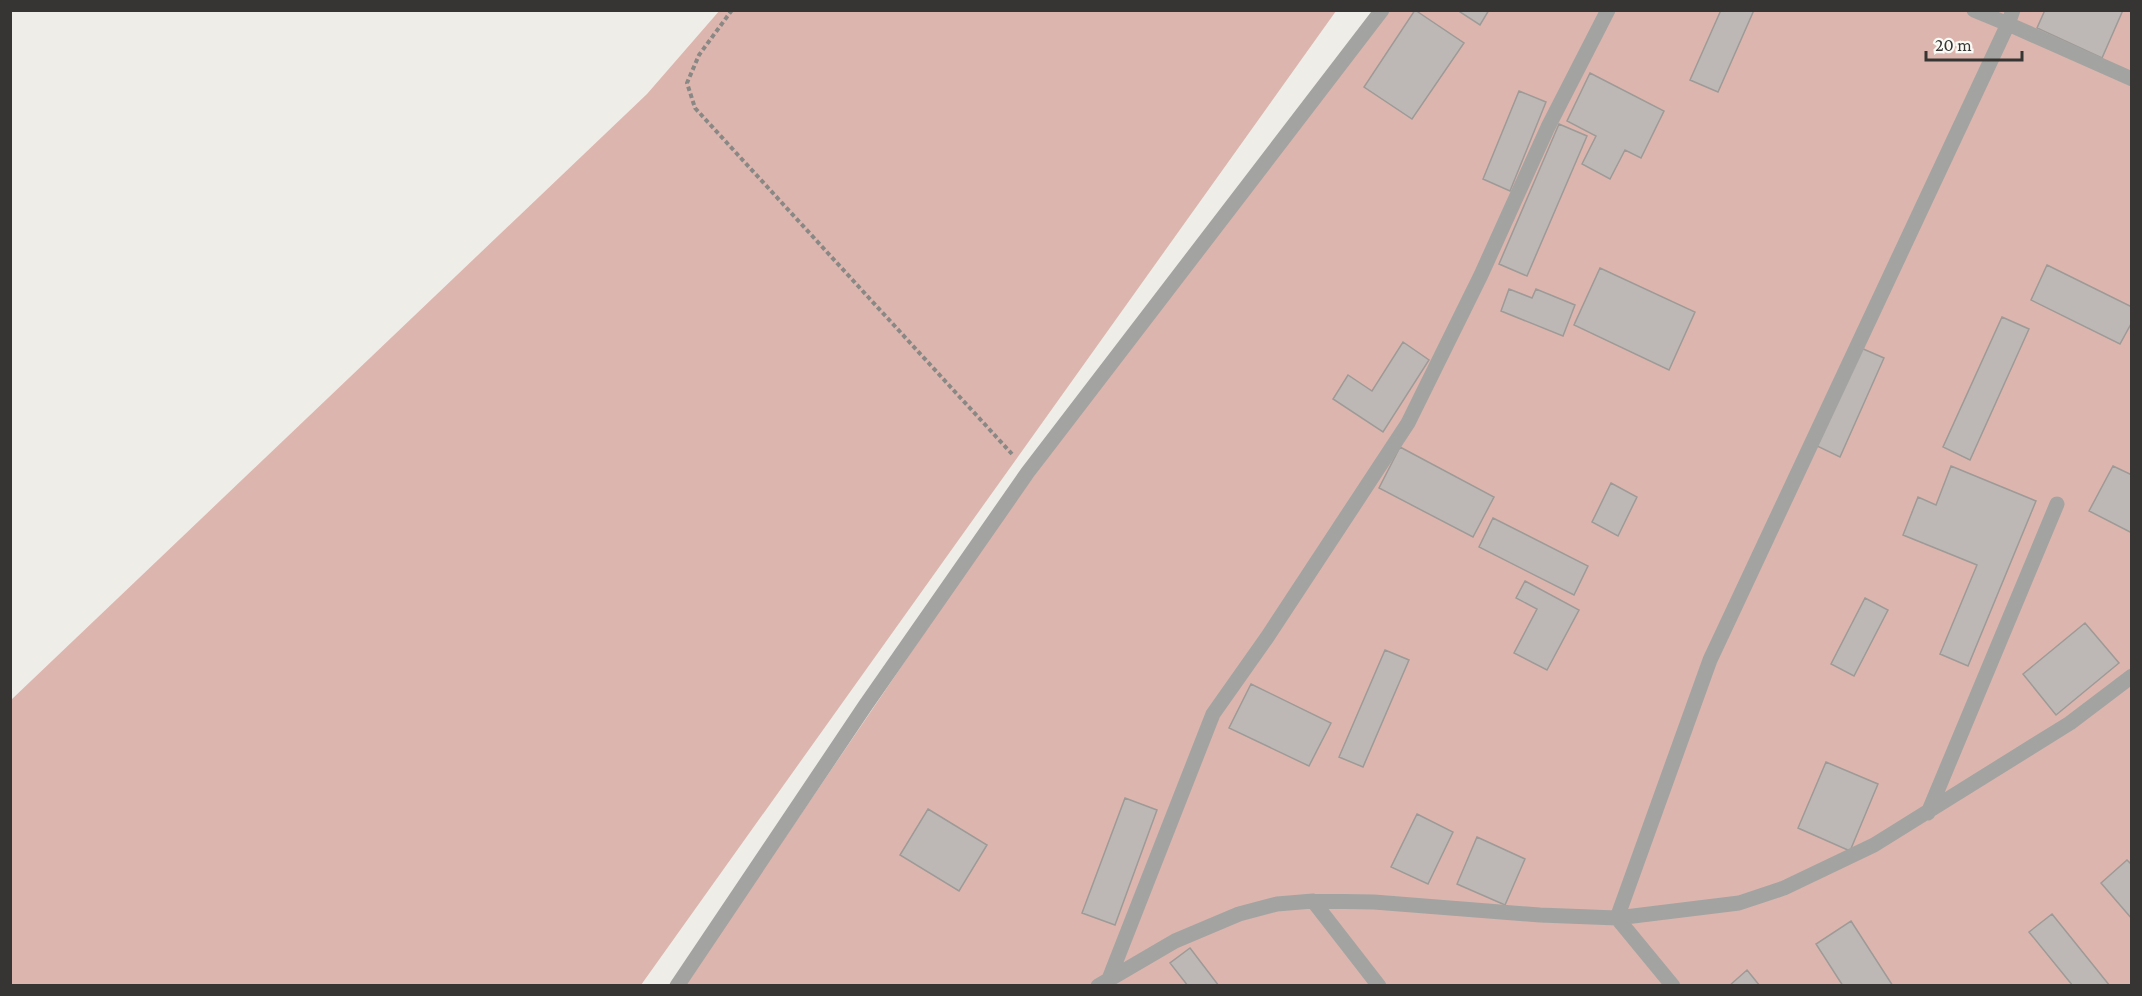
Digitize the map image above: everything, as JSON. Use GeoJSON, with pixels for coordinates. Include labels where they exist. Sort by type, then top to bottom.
{"type":"FeatureCollection","features":[{"type":"Feature","properties":{"kind":"street"},"geometry":{"type":"LineString","coordinates":[[676,986],[1028,472],[1382,10]]}},
{"type":"Feature","properties":{"kind":"street"},"geometry":{"type":"LineString","coordinates":[[1103,982],[1213,714],[1268,636],[1408,423],[1481,275],[1548,127],[1608,10]]}},
{"type":"Feature","properties":{"kind":"street"},"geometry":{"type":"LineString","coordinates":[[1974,10],[2010,17],[2132,79]]}},
{"type":"Feature","properties":{"kind":"street"},"geometry":{"type":"LineString","coordinates":[[1617,918],[1710,660],[2010,17]]}},
{"type":"Feature","properties":{"kind":"street"},"geometry":{"type":"LineString","coordinates":[[1928,813],[2057,504]]}},
{"type":"Feature","properties":{"kind":"street"},"geometry":{"type":"LineString","coordinates":[[1103,982],[1175,941],[1239,914],[1277,904],[1374,902],[1540,915],[1617,918],[1739,903],[1784,888],[1874,845],[2070,723],[2132,676]]}},
{"type":"Feature","properties":{"kind":"street"},"geometry":{"type":"LineString","coordinates":[[1313,902],[1379,986]]}},
{"type":"Feature","properties":{"kind":"street"},"geometry":{"type":"LineString","coordinates":[[1617,918],[1672,986]]}},
{"type":"Feature","properties":{"kind":"path"},"geometry":{"type":"LineString","coordinates":[[732,10],[699,55],[687,83],[695,108],[1028,472]]}},
{"type":"Feature","properties":{"kind":"shaded area"},"geometry":{"type":"Polygon","coordinates":[[[720,10],[1336,11],[641,985],[11,985],[11,700],[647,94],[720,10]]]}},
{"type":"Feature","properties":{"kind":"shaded area"},"geometry":{"type":"Polygon","coordinates":[[[1374,11],[2131,11],[2131,985],[684,986],[991,535],[1374,11]]]}},
{"type":"Feature","properties":{"kind":"building"},"geometry":{"type":"Polygon","coordinates":[[[1415,10],[1464,43],[1412,119],[1364,87],[1415,10]]]}},
{"type":"Feature","properties":{"kind":"building"},"geometry":{"type":"Polygon","coordinates":[[[1457,10],[1489,10],[1480,25],[1457,10]]]}},
{"type":"Feature","properties":{"kind":"building"},"geometry":{"type":"Polygon","coordinates":[[[1721,10],[1754,10],[1718,92],[1690,80],[1721,10]]]}},
{"type":"Feature","properties":{"kind":"building"},"geometry":{"type":"Polygon","coordinates":[[[2045,10],[2123,10],[2102,58],[2037,28],[2045,10]]]}},
{"type":"Feature","properties":{"kind":"building"},"geometry":{"type":"Polygon","coordinates":[[[1590,73],[1664,111],[1641,158],[1625,150],[1610,179],[1582,164],[1596,136],[1567,121],[1590,73]]]}},
{"type":"Feature","properties":{"kind":"building"},"geometry":{"type":"Polygon","coordinates":[[[1519,91],[1546,102],[1510,191],[1483,179],[1519,91]]]}},
{"type":"Feature","properties":{"kind":"building"},"geometry":{"type":"Polygon","coordinates":[[[1559,124],[1587,136],[1527,276],[1499,264],[1559,124]]]}},
{"type":"Feature","properties":{"kind":"building"},"geometry":{"type":"Polygon","coordinates":[[[2047,265],[2132,307],[2132,322],[2120,344],[2031,300],[2047,265]]]}},
{"type":"Feature","properties":{"kind":"building"},"geometry":{"type":"Polygon","coordinates":[[[1600,268],[1695,312],[1669,370],[1574,325],[1600,268]]]}},
{"type":"Feature","properties":{"kind":"building"},"geometry":{"type":"Polygon","coordinates":[[[1509,289],[1532,298],[1536,289],[1575,305],[1563,336],[1501,311],[1509,289]]]}},
{"type":"Feature","properties":{"kind":"building"},"geometry":{"type":"Polygon","coordinates":[[[2002,317],[2029,329],[1970,460],[1943,447],[2002,317]]]}},
{"type":"Feature","properties":{"kind":"building"},"geometry":{"type":"Polygon","coordinates":[[[1403,342],[1429,360],[1383,432],[1333,399],[1348,375],[1372,391],[1403,342]]]}},
{"type":"Feature","properties":{"kind":"building"},"geometry":{"type":"Polygon","coordinates":[[[1861,348],[1884,358],[1840,457],[1817,446],[1861,348]]]}},
{"type":"Feature","properties":{"kind":"building"},"geometry":{"type":"Polygon","coordinates":[[[1400,447],[1494,497],[1473,537],[1379,488],[1400,447]]]}},
{"type":"Feature","properties":{"kind":"building"},"geometry":{"type":"Polygon","coordinates":[[[1951,466],[2036,501],[1968,666],[1940,654],[1977,565],[1903,535],[1918,497],[1936,505],[1951,466]]]}},
{"type":"Feature","properties":{"kind":"building"},"geometry":{"type":"Polygon","coordinates":[[[2113,466],[2132,475],[2132,533],[2089,511],[2113,466]]]}},
{"type":"Feature","properties":{"kind":"building"},"geometry":{"type":"Polygon","coordinates":[[[1611,483],[1637,497],[1618,536],[1592,522],[1611,483]]]}},
{"type":"Feature","properties":{"kind":"building"},"geometry":{"type":"Polygon","coordinates":[[[1493,518],[1588,566],[1574,595],[1479,547],[1493,518]]]}},
{"type":"Feature","properties":{"kind":"building"},"geometry":{"type":"Polygon","coordinates":[[[1525,581],[1579,610],[1547,670],[1514,653],[1537,609],[1516,598],[1525,581]]]}},
{"type":"Feature","properties":{"kind":"building"},"geometry":{"type":"Polygon","coordinates":[[[1865,598],[1888,610],[1854,676],[1831,664],[1865,598]]]}},
{"type":"Feature","properties":{"kind":"building"},"geometry":{"type":"Polygon","coordinates":[[[2085,623],[2119,663],[2056,715],[2023,674],[2085,623]]]}},
{"type":"Feature","properties":{"kind":"building"},"geometry":{"type":"Polygon","coordinates":[[[1385,650],[1409,660],[1363,767],[1339,757],[1385,650]]]}},
{"type":"Feature","properties":{"kind":"building"},"geometry":{"type":"Polygon","coordinates":[[[1251,684],[1331,723],[1309,766],[1229,728],[1251,684]]]}},
{"type":"Feature","properties":{"kind":"building"},"geometry":{"type":"Polygon","coordinates":[[[1826,762],[1878,784],[1850,851],[1798,828],[1826,762]]]}},
{"type":"Feature","properties":{"kind":"building"},"geometry":{"type":"Polygon","coordinates":[[[1125,798],[1157,810],[1115,925],[1082,913],[1125,798]]]}},
{"type":"Feature","properties":{"kind":"building"},"geometry":{"type":"Polygon","coordinates":[[[928,809],[987,845],[959,891],[900,855],[928,809]]]}},
{"type":"Feature","properties":{"kind":"building"},"geometry":{"type":"Polygon","coordinates":[[[1417,814],[1453,832],[1428,884],[1391,867],[1417,814]]]}},
{"type":"Feature","properties":{"kind":"building"},"geometry":{"type":"Polygon","coordinates":[[[1477,837],[1525,859],[1505,905],[1457,884],[1477,837]]]}},
{"type":"Feature","properties":{"kind":"building"},"geometry":{"type":"Polygon","coordinates":[[[2127,860],[2132,865],[2132,919],[2101,883],[2127,860]]]}},
{"type":"Feature","properties":{"kind":"building"},"geometry":{"type":"Polygon","coordinates":[[[2052,914],[2110,986],[2073,986],[2029,932],[2052,914]]]}},
{"type":"Feature","properties":{"kind":"building"},"geometry":{"type":"Polygon","coordinates":[[[1851,921],[1893,986],[1843,986],[1816,944],[1851,921]]]}},
{"type":"Feature","properties":{"kind":"building"},"geometry":{"type":"Polygon","coordinates":[[[1190,948],[1219,986],[1188,986],[1170,963],[1190,948]]]}},
{"type":"Feature","properties":{"kind":"building"},"geometry":{"type":"Polygon","coordinates":[[[1747,970],[1760,986],[1729,986],[1747,970]]]}}]}
